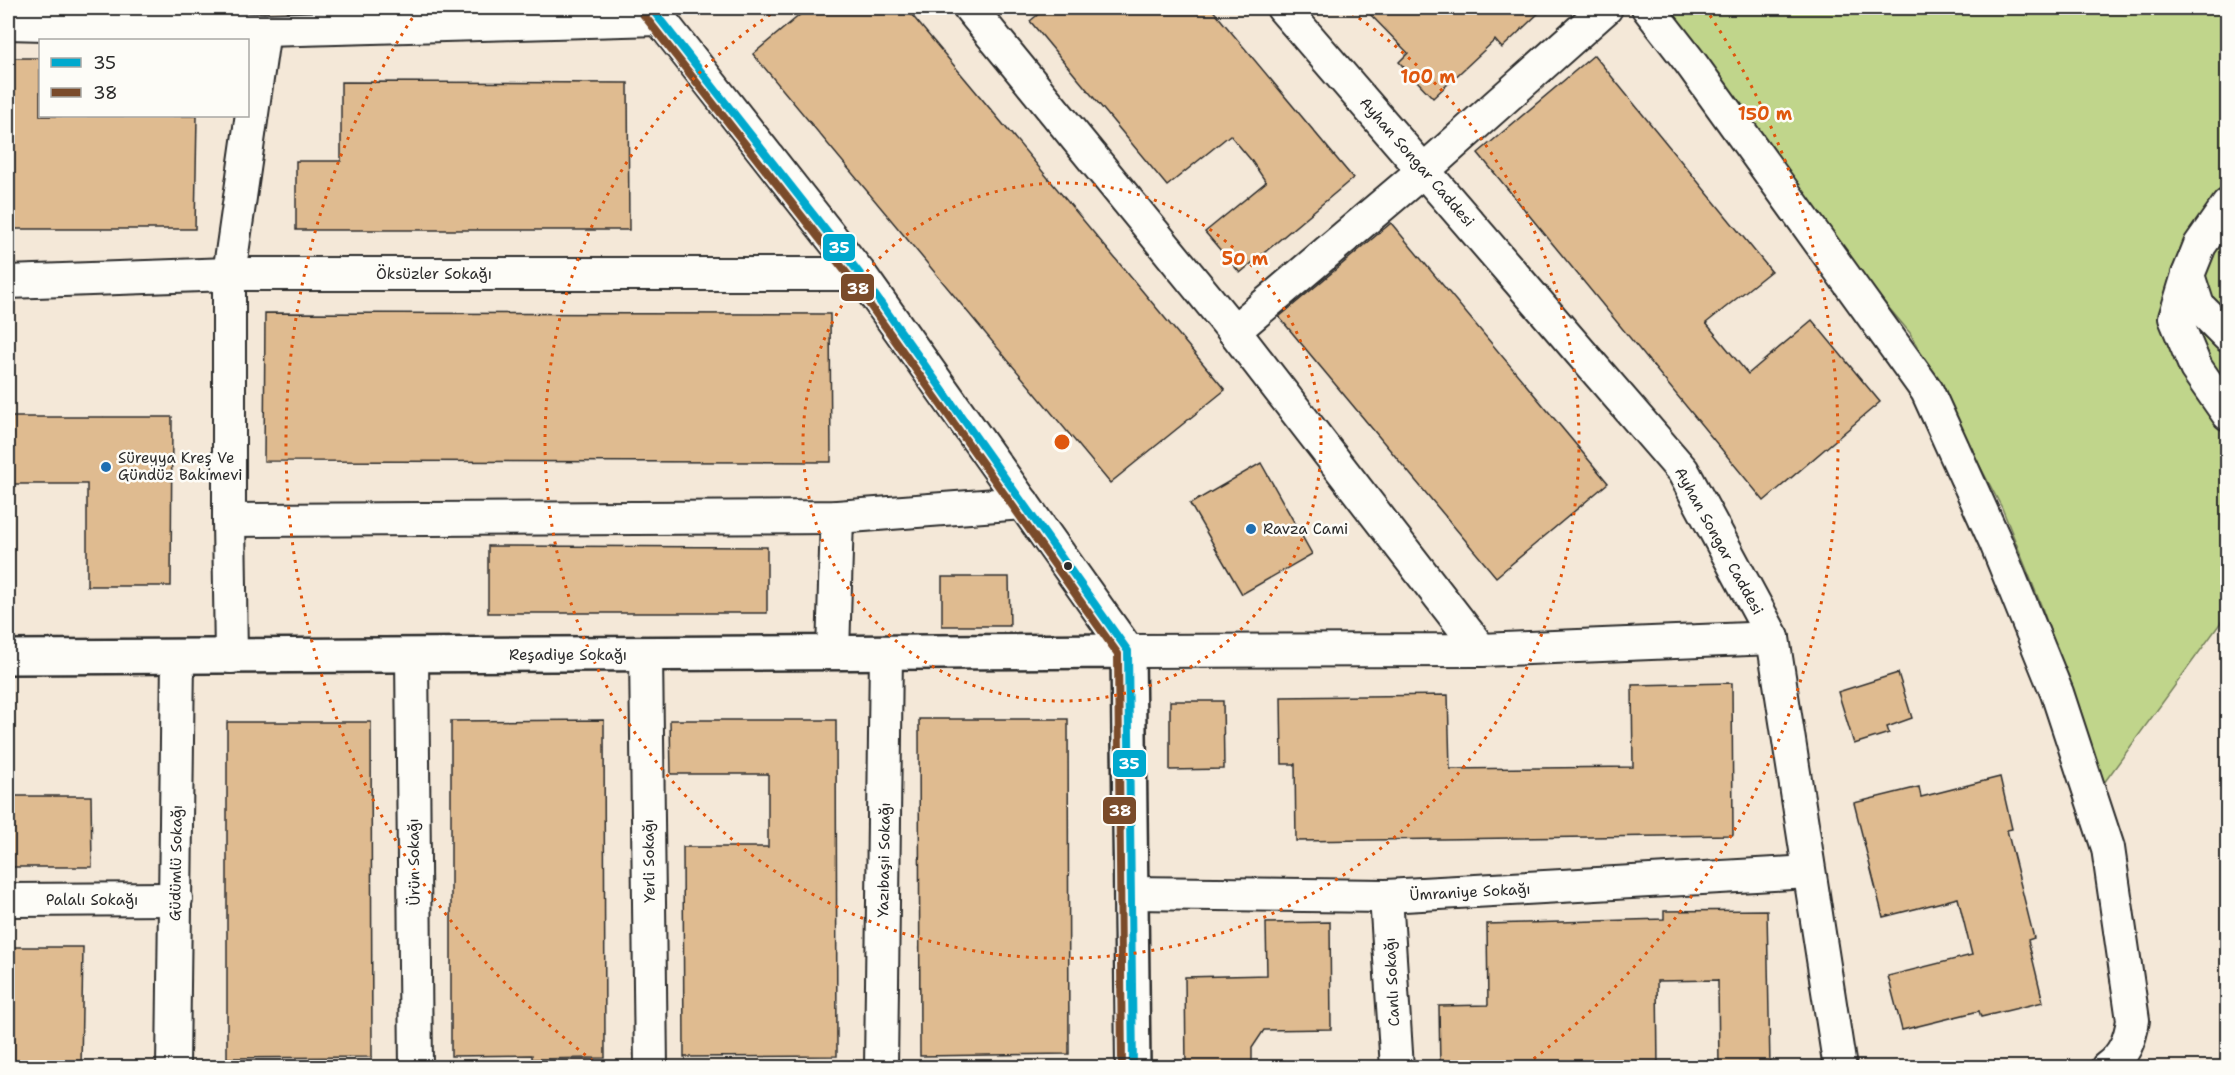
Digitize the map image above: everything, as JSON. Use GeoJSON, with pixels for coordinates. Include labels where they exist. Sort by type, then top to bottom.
{"type":"FeatureCollection","features":[{"type":"Feature","properties":{"kind":"street","name":"Ayhan Songar Caddesi"},"geometry":{"type":"LineString","coordinates":[[1283,8],[1683,471],[1773,638],[1840,1068]]}},
{"type":"Feature","properties":{"kind":"street"},"geometry":{"type":"LineString","coordinates":[[1234,331],[1424,170],[1606,8]]}},
{"type":"Feature","properties":{"kind":"street"},"geometry":{"type":"LineString","coordinates":[[1648,8],[1690,62],[1927,391],[1996,543],[2056,693],[2108,848],[2133,1020],[2131,1035],[2124,1050],[2107,1068]]}},
{"type":"Feature","properties":{"kind":"street"},"geometry":{"type":"LineString","coordinates":[[982,12],[1234,331],[1481,650]]}},
{"type":"Feature","properties":{"kind":"street"},"geometry":{"type":"LineString","coordinates":[[8,23],[86,16],[264,30],[654,13],[860,274],[1128,651],[1133,1068]]}},
{"type":"Feature","properties":{"kind":"street"},"geometry":{"type":"LineString","coordinates":[[231,657],[229,274],[264,30]]}},
{"type":"Feature","properties":{"kind":"street"},"geometry":{"type":"LineString","coordinates":[[2228,205],[2200,245],[2175,318],[2196,368],[2228,414]]}},
{"type":"Feature","properties":{"kind":"street","name":"Öksüzler Sokağı"},"geometry":{"type":"LineString","coordinates":[[8,282],[229,274],[860,274]]}},
{"type":"Feature","properties":{"kind":"street"},"geometry":{"type":"LineString","coordinates":[[2188,275],[2198,306],[2228,336]]}},
{"type":"Feature","properties":{"kind":"street"},"geometry":{"type":"LineString","coordinates":[[229,520],[837,517],[1023,503]]}},
{"type":"Feature","properties":{"kind":"street"},"geometry":{"type":"LineString","coordinates":[[833,653],[837,517]]}},
{"type":"Feature","properties":{"kind":"street"},"geometry":{"type":"LineString","coordinates":[[1128,651],[1481,650],[1773,638]]}},
{"type":"Feature","properties":{"kind":"street","name":"Reşadiye Sokağı"},"geometry":{"type":"LineString","coordinates":[[8,657],[178,658],[1128,651]]}},
{"type":"Feature","properties":{"kind":"street","name":"Yazıbaşıi Sokağı"},"geometry":{"type":"LineString","coordinates":[[881,1068],[886,652]]}},
{"type":"Feature","properties":{"kind":"street","name":"Yerli Sokağı"},"geometry":{"type":"LineString","coordinates":[[646,654],[651,1068]]}},
{"type":"Feature","properties":{"kind":"street","name":"Ürün Sokağı"},"geometry":{"type":"LineString","coordinates":[[412,656],[416,1068]]}},
{"type":"Feature","properties":{"kind":"street","name":"Güdümlü Sokağı"},"geometry":{"type":"LineString","coordinates":[[173,1068],[178,658]]}},
{"type":"Feature","properties":{"kind":"street","name":"Ümraniye Sokağı"},"geometry":{"type":"LineString","coordinates":[[1131,892],[1386,896],[1809,872]]}},
{"type":"Feature","properties":{"kind":"street","name":"Canlı Sokağı"},"geometry":{"type":"LineString","coordinates":[[1386,896],[1397,1068]]}},
{"type":"Feature","properties":{"kind":"street","name":"Palalı Sokağı"},"geometry":{"type":"LineString","coordinates":[[8,900],[176,899]]}},
{"type":"Feature","properties":{"kind":"green space"},"geometry":{"type":"Polygon","coordinates":[[[1665,8],[2227,8],[2227,614],[2101,787],[2076,704],[2041,605],[2002,508],[1910,333],[1846,257],[1665,8]]]}},
{"type":"Feature","properties":{"kind":"building"},"geometry":{"type":"Polygon","coordinates":[[[801,8],[906,8],[1225,390],[1110,483],[753,54],[801,14],[801,8]]]}},
{"type":"Feature","properties":{"kind":"building"},"geometry":{"type":"Polygon","coordinates":[[[1046,8],[1211,8],[1353,178],[1240,273],[1205,232],[1266,182],[1251,160],[1230,135],[1167,186],[1030,21],[1046,8]]]}},
{"type":"Feature","properties":{"kind":"building"},"geometry":{"type":"Polygon","coordinates":[[[1364,8],[1544,8],[1502,48],[1495,40],[1433,98],[1399,62],[1408,53],[1364,8]]]}},
{"type":"Feature","properties":{"kind":"building"},"geometry":{"type":"Polygon","coordinates":[[[1594,55],[1771,271],[1706,323],[1748,374],[1812,320],[1880,402],[1764,501],[1478,153],[1594,55]]]}},
{"type":"Feature","properties":{"kind":"building"},"geometry":{"type":"Polygon","coordinates":[[[8,58],[39,58],[39,117],[197,117],[195,229],[8,229],[8,58]]]}},
{"type":"Feature","properties":{"kind":"building"},"geometry":{"type":"Polygon","coordinates":[[[341,82],[628,83],[629,230],[296,230],[296,161],[341,161],[341,82]]]}},
{"type":"Feature","properties":{"kind":"building"},"geometry":{"type":"Polygon","coordinates":[[[1391,223],[1608,483],[1496,577],[1279,317],[1391,223]]]}},
{"type":"Feature","properties":{"kind":"building"},"geometry":{"type":"Polygon","coordinates":[[[265,313],[830,314],[831,462],[264,461],[265,313]]]}},
{"type":"Feature","properties":{"kind":"building"},"geometry":{"type":"Polygon","coordinates":[[[8,417],[172,417],[171,586],[87,586],[87,484],[8,484],[8,417]]]}},
{"type":"Feature","properties":{"kind":"building","name":"Ravza Cami"},"geometry":{"type":"Polygon","coordinates":[[[1261,463],[1312,554],[1242,594],[1190,504],[1261,463]]]}},
{"type":"Feature","properties":{"kind":"building"},"geometry":{"type":"Polygon","coordinates":[[[488,546],[767,547],[767,613],[488,613],[488,546]]]}},
{"type":"Feature","properties":{"kind":"building"},"geometry":{"type":"Polygon","coordinates":[[[942,577],[1009,577],[1010,626],[942,626],[942,577]]]}},
{"type":"Feature","properties":{"kind":"building"},"geometry":{"type":"Polygon","coordinates":[[[1898,673],[1912,718],[1887,727],[1889,733],[1854,744],[1838,692],[1898,673]]]}},
{"type":"Feature","properties":{"kind":"building"},"geometry":{"type":"Polygon","coordinates":[[[1732,683],[1733,835],[1296,841],[1295,764],[1282,764],[1281,697],[1448,695],[1450,769],[1633,767],[1632,685],[1732,683]]]}},
{"type":"Feature","properties":{"kind":"building"},"geometry":{"type":"Polygon","coordinates":[[[1170,701],[1223,701],[1224,769],[1170,770],[1170,701]]]}},
{"type":"Feature","properties":{"kind":"building"},"geometry":{"type":"Polygon","coordinates":[[[919,719],[1068,719],[1069,1054],[920,1056],[919,719]]]}},
{"type":"Feature","properties":{"kind":"building"},"geometry":{"type":"Polygon","coordinates":[[[604,720],[605,1058],[532,1059],[532,1055],[451,1056],[451,721],[604,720]]]}},
{"type":"Feature","properties":{"kind":"building"},"geometry":{"type":"Polygon","coordinates":[[[670,720],[836,720],[837,1056],[684,1057],[683,847],[768,847],[768,774],[671,774],[670,720]]]}},
{"type":"Feature","properties":{"kind":"building"},"geometry":{"type":"Polygon","coordinates":[[[227,722],[371,722],[372,1057],[227,1058],[227,722]]]}},
{"type":"Feature","properties":{"kind":"building"},"geometry":{"type":"Polygon","coordinates":[[[2000,777],[2012,829],[2007,830],[2034,938],[2028,940],[2043,1002],[1981,1017],[1979,1011],[1902,1030],[1888,976],[1972,955],[1958,898],[1883,917],[1854,803],[1919,787],[1921,797],[2000,777]]]}},
{"type":"Feature","properties":{"kind":"building"},"geometry":{"type":"Polygon","coordinates":[[[8,796],[91,796],[92,867],[8,867],[8,796]]]}},
{"type":"Feature","properties":{"kind":"building"},"geometry":{"type":"Polygon","coordinates":[[[1767,910],[1770,1067],[1719,1068],[1718,980],[1657,981],[1658,1068],[1440,1068],[1439,1006],[1488,1005],[1487,924],[1664,919],[1664,911],[1767,910]]]}},
{"type":"Feature","properties":{"kind":"building"},"geometry":{"type":"Polygon","coordinates":[[[1330,922],[1331,1029],[1264,1030],[1252,1048],[1252,1068],[1186,1068],[1185,977],[1267,975],[1266,923],[1330,922]]]}},
{"type":"Feature","properties":{"kind":"building"},"geometry":{"type":"Polygon","coordinates":[[[8,947],[83,947],[81,1068],[8,1068],[8,947]]]}},
{"type":"Feature","properties":{"kind":"transit line","name":"35"},"geometry":{"type":"LineString","coordinates":[[651,8],[860,274],[1128,651],[1133,1068]]}},
{"type":"Feature","properties":{"kind":"transit line","name":"38"},"geometry":{"type":"LineString","coordinates":[[643,14],[852,280],[1118,654],[1122,1068]]}},
{"type":"Feature","properties":{"kind":"place","name":"Süreyya Kreş Ve Gündüz Bakımevi"},"geometry":{"type":"Point","coordinates":[106,467]}},
{"type":"Feature","properties":{"kind":"place","name":"Ravza Cami"},"geometry":{"type":"Point","coordinates":[1251,529]}}]}
